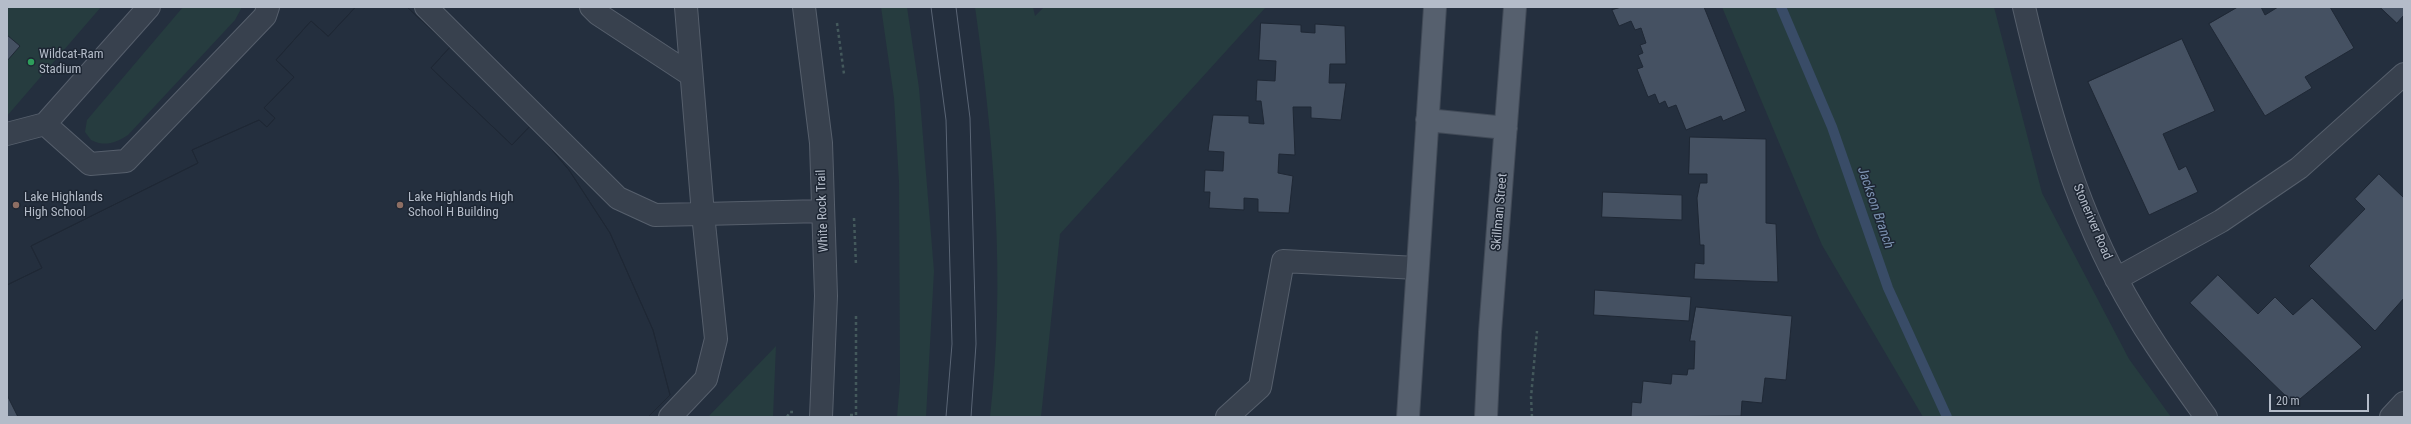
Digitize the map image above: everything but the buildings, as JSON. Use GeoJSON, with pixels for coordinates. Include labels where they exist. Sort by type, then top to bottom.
{"type":"FeatureCollection","features":[{"type":"Feature","properties":{"kind":"main road"},"geometry":{"type":"LineString","coordinates":[[1408,417],[1435,7]]}},
{"type":"Feature","properties":{"kind":"main road","name":"Skillman Street"},"geometry":{"type":"LineString","coordinates":[[1486,417],[1490,332],[1515,7]]}},
{"type":"Feature","properties":{"kind":"main road"},"geometry":{"type":"LineString","coordinates":[[1427,120],[1506,128]]}},
{"type":"Feature","properties":{"kind":"street"},"geometry":{"type":"LineString","coordinates":[[7,134],[45,124],[149,7]]}},
{"type":"Feature","properties":{"kind":"street"},"geometry":{"type":"LineString","coordinates":[[45,124],[90,164],[126,161],[265,16],[268,7]]}},
{"type":"Feature","properties":{"kind":"street"},"geometry":{"type":"LineString","coordinates":[[426,7],[618,198],[655,215],[823,211]]}},
{"type":"Feature","properties":{"kind":"street"},"geometry":{"type":"LineString","coordinates":[[591,7],[598,14],[692,75]]}},
{"type":"Feature","properties":{"kind":"street"},"geometry":{"type":"LineString","coordinates":[[670,417],[706,379],[716,339],[703,214],[686,7]]}},
{"type":"Feature","properties":{"kind":"street","name":"White Rock Trail"},"geometry":{"type":"LineString","coordinates":[[804,7],[821,143],[826,296],[821,417]]}},
{"type":"Feature","properties":{"kind":"street","name":"Stoneriver Road"},"geometry":{"type":"LineString","coordinates":[[2024,7],[2040,76],[2081,199],[2116,279],[2155,345],[2206,417]]}},
{"type":"Feature","properties":{"kind":"street"},"geometry":{"type":"LineString","coordinates":[[2116,279],[2222,221],[2299,168],[2404,74]]}},
{"type":"Feature","properties":{"kind":"street"},"geometry":{"type":"LineString","coordinates":[[1228,417],[1260,387],[1283,261],[1352,263],[1417,268]]}},
{"type":"Feature","properties":{"kind":"street"},"geometry":{"type":"LineString","coordinates":[[2390,417],[2404,403]]}},
{"type":"Feature","properties":{"kind":"path"},"geometry":{"type":"LineString","coordinates":[[1532,417],[1531,397],[1537,332]]}},
{"type":"Feature","properties":{"kind":"green space","name":"Wildcat-Ram Stadium"},"geometry":{"type":"Polygon","coordinates":[[[7,7],[101,7],[7,116],[7,7]]]}},
{"type":"Feature","properties":{"kind":"green space"},"geometry":{"type":"Polygon","coordinates":[[[183,7],[242,7],[235,20],[128,135],[114,142],[105,144],[91,140],[85,132],[87,120],[183,7]]]}},
{"type":"Feature","properties":{"kind":"green space"},"geometry":{"type":"Polygon","coordinates":[[[881,7],[907,7],[919,88],[934,271],[926,417],[897,417],[900,382],[899,182],[894,98],[881,7]]]}},
{"type":"Feature","properties":{"kind":"green space"},"geometry":{"type":"Polygon","coordinates":[[[975,7],[1033,7],[1035,16],[1044,7],[1266,7],[1060,234],[1041,417],[990,417],[995,366],[997,315],[996,212],[988,109],[975,7]]]}},
{"type":"Feature","properties":{"kind":"green space"},"geometry":{"type":"Polygon","coordinates":[[[1722,7],[1994,7],[2042,193],[2129,359],[2171,417],[1923,417],[1822,245],[1722,7]]]}},
{"type":"Feature","properties":{"kind":"green space"},"geometry":{"type":"Polygon","coordinates":[[[776,346],[773,417],[708,417],[776,346]]]}},
{"type":"Feature","properties":{"kind":"waterway","name":"Jackson Branch"},"geometry":{"type":"LineString","coordinates":[[1781,7],[1832,127],[1888,288],[1947,417]]}},
{"type":"Feature","properties":{"kind":"tram line"},"geometry":{"type":"LineString","coordinates":[[931,7],[946,120],[952,344],[946,417]]}},
{"type":"Feature","properties":{"kind":"tram line"},"geometry":{"type":"LineString","coordinates":[[956,7],[970,118],[976,344],[971,417]]}},
{"type":"Feature","properties":{"kind":"place","name":"Wildcat-Ram Stadium"},"geometry":{"type":"Point","coordinates":[31,62]}},
{"type":"Feature","properties":{"kind":"place","name":"Lake Highlands High School"},"geometry":{"type":"Point","coordinates":[16,205]}},
{"type":"Feature","properties":{"kind":"place","name":"Lake Highlands High School H Building"},"geometry":{"type":"Point","coordinates":[400,205]}}]}
